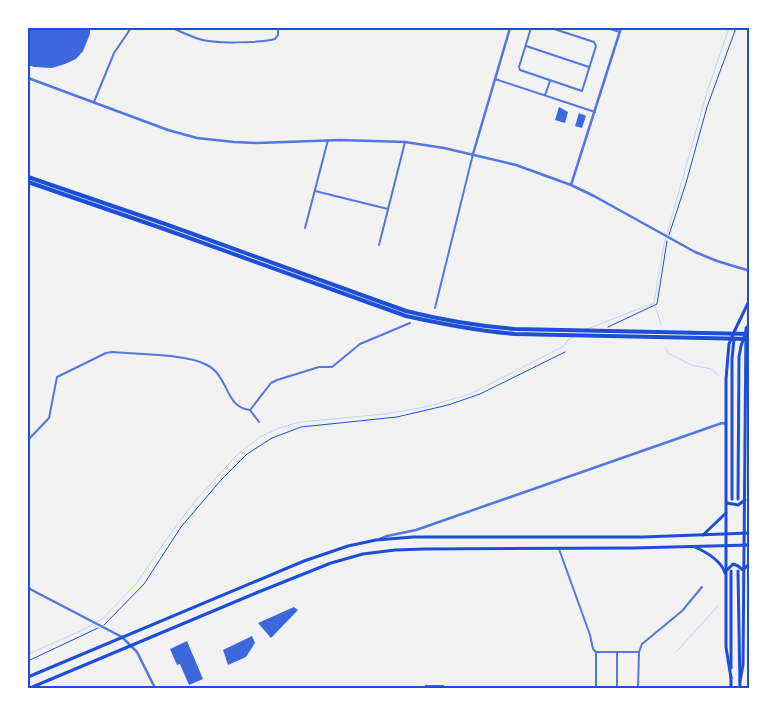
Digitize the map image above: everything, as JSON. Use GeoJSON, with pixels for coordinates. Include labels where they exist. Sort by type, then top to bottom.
{"type":"FeatureCollection","features":[{"type":"Feature","properties":{"kind":"highway"},"geometry":{"type":"LineString","coordinates":[[28,177],[168,225],[406,311],[440,320],[484,327],[750,334]]}},
{"type":"Feature","properties":{"kind":"highway"},"geometry":{"type":"LineString","coordinates":[[28,182],[406,316],[483,331],[515,334],[750,340]]}},
{"type":"Feature","properties":{"kind":"main road"},"geometry":{"type":"LineString","coordinates":[[731,688],[726,545],[727,355],[729,344],[750,299]]}},
{"type":"Feature","properties":{"kind":"main road"},"geometry":{"type":"LineString","coordinates":[[738,499],[739,357],[746,328],[750,320]]}},
{"type":"Feature","properties":{"kind":"main road"},"geometry":{"type":"LineString","coordinates":[[740,681],[743,665],[746,328]]}},
{"type":"Feature","properties":{"kind":"main road"},"geometry":{"type":"LineString","coordinates":[[732,499],[732,360],[735,330]]}},
{"type":"Feature","properties":{"kind":"main road"},"geometry":{"type":"LineString","coordinates":[[746,416],[750,423]]}},
{"type":"Feature","properties":{"kind":"main road"},"geometry":{"type":"LineString","coordinates":[[726,503],[738,505],[745,500]]}},
{"type":"Feature","properties":{"kind":"main road"},"geometry":{"type":"LineString","coordinates":[[702,536],[726,513]]}},
{"type":"Feature","properties":{"kind":"main road"},"geometry":{"type":"LineString","coordinates":[[745,513],[750,517]]}},
{"type":"Feature","properties":{"kind":"main road"},"geometry":{"type":"LineString","coordinates":[[28,677],[304,562],[348,546],[376,540],[413,537],[702,536],[750,533]]}},
{"type":"Feature","properties":{"kind":"main road"},"geometry":{"type":"LineString","coordinates":[[30,688],[323,566],[363,554],[402,549],[750,545]]}},
{"type":"Feature","properties":{"kind":"main road"},"geometry":{"type":"LineString","coordinates":[[692,546],[708,553],[728,573]]}},
{"type":"Feature","properties":{"kind":"main road"},"geometry":{"type":"LineString","coordinates":[[731,678],[726,647],[728,568],[733,564],[743,570]]}},
{"type":"Feature","properties":{"kind":"main road"},"geometry":{"type":"LineString","coordinates":[[743,570],[750,564]]}},
{"type":"Feature","properties":{"kind":"main road"},"geometry":{"type":"LineString","coordinates":[[738,571],[740,688]]}},
{"type":"Feature","properties":{"kind":"street"},"geometry":{"type":"LineString","coordinates":[[94,102],[114,53],[131,28]]}},
{"type":"Feature","properties":{"kind":"street"},"geometry":{"type":"LineString","coordinates":[[173,28],[206,41],[275,39],[278,35],[278,28]]}},
{"type":"Feature","properties":{"kind":"street"},"geometry":{"type":"LineString","coordinates":[[434,308],[494,79],[510,28]]}},
{"type":"Feature","properties":{"kind":"street"},"geometry":{"type":"LineString","coordinates":[[531,28],[519,67],[520,70],[582,91],[596,46],[594,42],[551,28]]}},
{"type":"Feature","properties":{"kind":"street"},"geometry":{"type":"LineString","coordinates":[[565,32],[566,28]]}},
{"type":"Feature","properties":{"kind":"street"},"geometry":{"type":"LineString","coordinates":[[607,28],[620,32]]}},
{"type":"Feature","properties":{"kind":"street"},"geometry":{"type":"LineString","coordinates":[[571,185],[621,28]]}},
{"type":"Feature","properties":{"kind":"street"},"geometry":{"type":"LineString","coordinates":[[526,46],[589,67]]}},
{"type":"Feature","properties":{"kind":"street"},"geometry":{"type":"LineString","coordinates":[[28,78],[168,130],[197,138],[258,143],[328,140],[405,142],[474,154],[524,168],[571,185],[677,242],[717,261],[750,271]]}},
{"type":"Feature","properties":{"kind":"street"},"geometry":{"type":"LineString","coordinates":[[494,79],[595,112]]}},
{"type":"Feature","properties":{"kind":"street"},"geometry":{"type":"LineString","coordinates":[[545,96],[550,81]]}},
{"type":"Feature","properties":{"kind":"street"},"geometry":{"type":"LineString","coordinates":[[305,228],[328,140]]}},
{"type":"Feature","properties":{"kind":"street"},"geometry":{"type":"LineString","coordinates":[[379,245],[405,142]]}},
{"type":"Feature","properties":{"kind":"street"},"geometry":{"type":"LineString","coordinates":[[315,191],[388,210]]}},
{"type":"Feature","properties":{"kind":"street"},"geometry":{"type":"LineString","coordinates":[[250,410],[271,383],[319,367],[332,367],[360,344],[410,323]]}},
{"type":"Feature","properties":{"kind":"street"},"geometry":{"type":"LineString","coordinates":[[28,440],[49,418],[57,377],[112,352],[174,357],[208,365],[214,369],[224,382],[233,401],[245,410],[250,410],[259,422]]}},
{"type":"Feature","properties":{"kind":"street"},"geometry":{"type":"LineString","coordinates":[[376,540],[405,533],[722,423],[726,424]]}},
{"type":"Feature","properties":{"kind":"street"},"geometry":{"type":"LineString","coordinates":[[558,547],[596,652],[596,688]]}},
{"type":"Feature","properties":{"kind":"street"},"geometry":{"type":"LineString","coordinates":[[638,688],[638,652],[642,644],[682,611],[702,587]]}},
{"type":"Feature","properties":{"kind":"street"},"geometry":{"type":"LineString","coordinates":[[28,588],[122,637],[137,652],[155,688]]}},
{"type":"Feature","properties":{"kind":"street"},"geometry":{"type":"LineString","coordinates":[[596,652],[638,652]]}},
{"type":"Feature","properties":{"kind":"street"},"geometry":{"type":"LineString","coordinates":[[617,652],[617,688]]}},
{"type":"Feature","properties":{"kind":"path"},"geometry":{"type":"LineString","coordinates":[[604,328],[656,306],[670,229],[686,183],[707,107],[736,28]]}},
{"type":"Feature","properties":{"kind":"path"},"geometry":{"type":"LineString","coordinates":[[104,624],[144,584],[181,527],[221,480],[248,454],[272,438],[301,427],[397,417],[448,405],[480,394],[564,352]]}},
{"type":"Feature","properties":{"kind":"path"},"geometry":{"type":"LineString","coordinates":[[28,661],[90,632]]}},
{"type":"Feature","properties":{"kind":"building"},"geometry":{"type":"Polygon","coordinates":[[[28,28],[90,28],[90,34],[83,51],[76,59],[52,68],[34,67],[28,65],[28,28]]]}},
{"type":"Feature","properties":{"kind":"building"},"geometry":{"type":"Polygon","coordinates":[[[559,107],[568,112],[565,123],[555,120],[559,107]]]}},
{"type":"Feature","properties":{"kind":"building"},"geometry":{"type":"Polygon","coordinates":[[[579,113],[586,116],[582,128],[575,126],[579,113]]]}},
{"type":"Feature","properties":{"kind":"building"},"geometry":{"type":"Polygon","coordinates":[[[294,607],[298,610],[271,638],[258,623],[294,607]]]}},
{"type":"Feature","properties":{"kind":"building"},"geometry":{"type":"Polygon","coordinates":[[[252,636],[255,643],[246,657],[228,665],[223,650],[252,636]]]}},
{"type":"Feature","properties":{"kind":"building"},"geometry":{"type":"Polygon","coordinates":[[[187,641],[203,679],[189,685],[180,664],[177,665],[170,649],[187,641]]]}},
{"type":"Feature","properties":{"kind":"building"},"geometry":{"type":"Polygon","coordinates":[[[425,685],[444,685],[444,688],[425,688],[425,685]]]}},
{"type":"Feature","properties":{"kind":"waterway"},"geometry":{"type":"LineString","coordinates":[[587,329],[654,303],[664,244],[707,92],[729,28]]}},
{"type":"Feature","properties":{"kind":"waterway"},"geometry":{"type":"LineString","coordinates":[[655,306],[661,324]]}},
{"type":"Feature","properties":{"kind":"waterway"},"geometry":{"type":"LineString","coordinates":[[28,654],[83,630],[103,618],[136,584],[195,501],[238,454],[260,437],[279,428],[300,422],[385,414],[425,407],[470,394],[564,346],[573,337]]}},
{"type":"Feature","properties":{"kind":"waterway"},"geometry":{"type":"LineString","coordinates":[[666,348],[668,353],[691,365],[711,369],[719,376]]}},
{"type":"Feature","properties":{"kind":"waterway"},"geometry":{"type":"LineString","coordinates":[[677,651],[718,606]]}}]}
